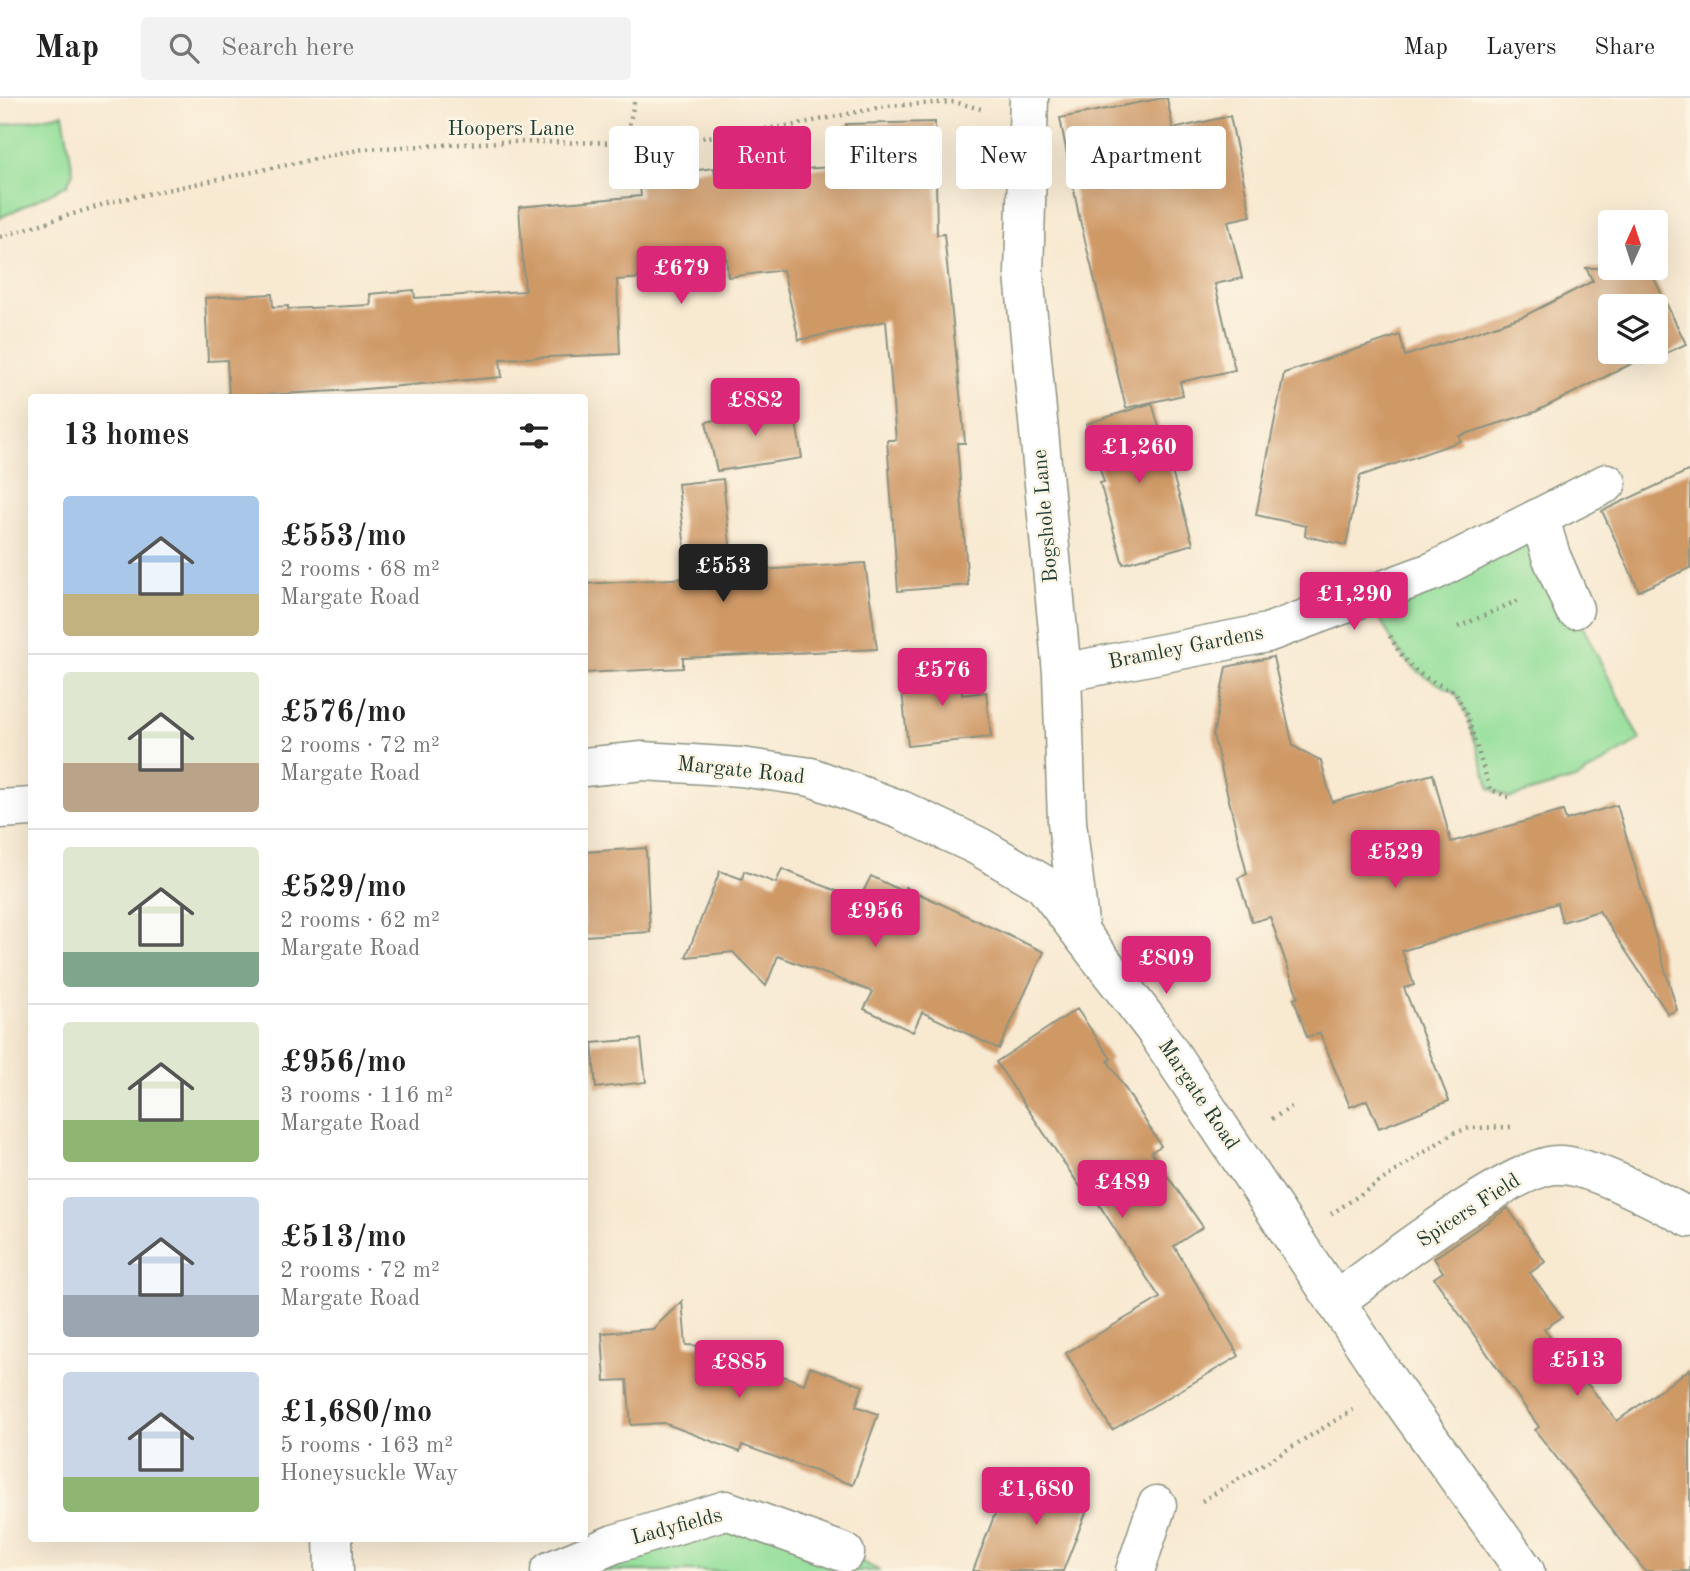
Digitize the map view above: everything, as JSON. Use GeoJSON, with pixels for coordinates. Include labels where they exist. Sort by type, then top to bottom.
{"type":"FeatureCollection","features":[{"type":"Feature","properties":{"kind":"street","name":"Bogshole Lane"},"geometry":{"type":"LineString","coordinates":[[1028,110],[1024,274],[1062,673],[1067,822],[1080,933]]}},
{"type":"Feature","properties":{"kind":"street","name":"Bramley Gardens"},"geometry":{"type":"LineString","coordinates":[[1062,673],[1267,632],[1434,572],[1607,483]]}},
{"type":"Feature","properties":{"kind":"street"},"geometry":{"type":"LineString","coordinates":[[1540,519],[1568,595]]}},
{"type":"Feature","properties":{"kind":"street","name":"Margate Road"},"geometry":{"type":"LineString","coordinates":[[588,766],[643,761],[741,767],[811,777],[901,810],[978,846],[1043,884],[1155,1030],[1391,1385],[1525,1571]]}},
{"type":"Feature","properties":{"kind":"street"},"geometry":{"type":"LineString","coordinates":[[0,809],[28,807]]}},
{"type":"Feature","properties":{"kind":"street","name":"Spicers Field"},"geometry":{"type":"LineString","coordinates":[[1337,1300],[1455,1217],[1525,1174],[1558,1164],[1592,1173],[1642,1193],[1690,1218]]}},
{"type":"Feature","properties":{"kind":"street"},"geometry":{"type":"LineString","coordinates":[[1146,1567],[1157,1505]]}},
{"type":"Feature","properties":{"kind":"street","name":"Ladyfields"},"geometry":{"type":"LineString","coordinates":[[550,1571],[614,1544],[726,1510],[845,1553]]}},
{"type":"Feature","properties":{"kind":"street"},"geometry":{"type":"LineString","coordinates":[[333,1542],[334,1571]]}},
{"type":"Feature","properties":{"kind":"path"},"geometry":{"type":"LineString","coordinates":[[629,126],[635,98]]}},
{"type":"Feature","properties":{"kind":"path","name":"Hoopers Lane"},"geometry":{"type":"LineString","coordinates":[[699,138],[794,125],[886,106],[954,102],[1028,110]]}},
{"type":"Feature","properties":{"kind":"path","name":"Hoopers Lane"},"geometry":{"type":"LineString","coordinates":[[0,237],[114,201],[363,149],[502,142],[609,145]]}},
{"type":"Feature","properties":{"kind":"path"},"geometry":{"type":"LineString","coordinates":[[1368,595],[1404,662],[1426,679],[1455,692],[1467,716],[1490,789],[1510,798]]}},
{"type":"Feature","properties":{"kind":"path"},"geometry":{"type":"LineString","coordinates":[[1458,627],[1568,595]]}},
{"type":"Feature","properties":{"kind":"path"},"geometry":{"type":"LineString","coordinates":[[1260,1127],[1294,1105]]}},
{"type":"Feature","properties":{"kind":"path"},"geometry":{"type":"LineString","coordinates":[[1322,1219],[1453,1133],[1470,1128],[1516,1127]]}},
{"type":"Feature","properties":{"kind":"path"},"geometry":{"type":"LineString","coordinates":[[1157,1505],[1194,1506],[1391,1385]]}},
{"type":"Feature","properties":{"kind":"green space"},"geometry":{"type":"Polygon","coordinates":[[[63,114],[73,172],[67,185],[0,218],[0,126],[63,114]]]}},
{"type":"Feature","properties":{"kind":"green space"},"geometry":{"type":"Polygon","coordinates":[[[1527,542],[1574,609],[1640,740],[1578,778],[1510,798],[1490,789],[1467,716],[1455,692],[1421,673],[1401,654],[1368,595],[1527,542]]]}},
{"type":"Feature","properties":{"kind":"green space"},"geometry":{"type":"Polygon","coordinates":[[[726,1510],[845,1553],[880,1571],[550,1571],[726,1510]]]}},
{"type":"Feature","properties":{"kind":"building"},"geometry":{"type":"Polygon","coordinates":[[[1167,98],[1172,126],[1066,126],[1066,149],[1060,118],[1167,98]]]}},
{"type":"Feature","properties":{"kind":"building"},"geometry":{"type":"Polygon","coordinates":[[[1230,116],[1251,216],[1228,221],[1242,278],[1215,284],[1235,370],[1180,382],[1183,395],[1126,408],[1074,189],[1226,189],[1226,126],[1186,126],[1230,116]]]}},
{"type":"Feature","properties":{"kind":"building"},"geometry":{"type":"Polygon","coordinates":[[[935,122],[935,126],[846,124],[935,122]]]}},
{"type":"Feature","properties":{"kind":"building"},"geometry":{"type":"Polygon","coordinates":[[[713,168],[713,189],[811,189],[811,168],[825,168],[825,189],[936,189],[937,235],[944,234],[965,443],[957,443],[968,585],[898,591],[887,440],[896,440],[886,321],[799,340],[783,270],[728,277],[726,255],[642,264],[643,278],[617,280],[620,354],[500,359],[502,377],[354,390],[229,394],[227,360],[208,361],[205,298],[272,294],[273,307],[288,306],[288,309],[371,305],[370,294],[414,290],[415,298],[525,291],[519,207],[641,196],[640,189],[699,189],[699,170],[713,168]]]}},
{"type":"Feature","properties":{"kind":"building"},"geometry":{"type":"Polygon","coordinates":[[[1586,268],[1598,268],[1598,280],[1655,280],[1662,294],[1598,294],[1598,364],[1631,364],[1535,412],[1459,436],[1461,441],[1360,476],[1346,545],[1305,536],[1306,526],[1256,515],[1284,373],[1400,335],[1405,356],[1524,316],[1593,281],[1586,268]]]}},
{"type":"Feature","properties":{"kind":"building"},"geometry":{"type":"Polygon","coordinates":[[[1668,307],[1686,344],[1668,352],[1668,307]]]}},
{"type":"Feature","properties":{"kind":"building"},"geometry":{"type":"Polygon","coordinates":[[[1152,403],[1193,544],[1123,564],[1100,483],[1104,482],[1086,424],[1152,403]]]}},
{"type":"Feature","properties":{"kind":"building"},"geometry":{"type":"Polygon","coordinates":[[[793,404],[802,458],[717,471],[706,422],[793,404]]]}},
{"type":"Feature","properties":{"kind":"building"},"geometry":{"type":"Polygon","coordinates":[[[1690,470],[1690,568],[1639,591],[1602,511],[1690,470]]]}},
{"type":"Feature","properties":{"kind":"building"},"geometry":{"type":"Polygon","coordinates":[[[723,479],[733,572],[865,563],[877,649],[683,658],[683,668],[588,673],[588,584],[688,578],[678,484],[723,479]]]}},
{"type":"Feature","properties":{"kind":"building"},"geometry":{"type":"Polygon","coordinates":[[[1273,657],[1293,746],[1321,761],[1332,802],[1433,774],[1451,842],[1563,811],[1566,820],[1617,805],[1677,1010],[1668,1014],[1599,911],[1562,922],[1557,903],[1402,951],[1414,985],[1404,988],[1449,1101],[1379,1128],[1367,1100],[1350,1107],[1320,1033],[1307,1037],[1294,999],[1298,997],[1270,917],[1252,922],[1238,878],[1247,874],[1213,735],[1226,667],[1273,657]]]}},
{"type":"Feature","properties":{"kind":"building"},"geometry":{"type":"Polygon","coordinates":[[[960,666],[962,695],[986,692],[991,737],[908,746],[900,673],[960,666]]]}},
{"type":"Feature","properties":{"kind":"building"},"geometry":{"type":"Polygon","coordinates":[[[646,848],[650,932],[588,936],[588,852],[646,848]]]}},
{"type":"Feature","properties":{"kind":"building"},"geometry":{"type":"Polygon","coordinates":[[[782,869],[859,900],[871,876],[904,892],[905,887],[1044,952],[999,1049],[922,1012],[913,1032],[864,1009],[873,992],[778,956],[766,986],[733,952],[686,957],[720,871],[742,879],[744,871],[776,883],[782,869]]]}},
{"type":"Feature","properties":{"kind":"building"},"geometry":{"type":"Polygon","coordinates":[[[1077,1009],[1111,1059],[1108,1061],[1161,1146],[1151,1152],[1203,1227],[1174,1246],[1239,1356],[1112,1430],[1066,1353],[1160,1298],[1094,1197],[1089,1200],[996,1062],[1077,1009]]]}},
{"type":"Feature","properties":{"kind":"building"},"geometry":{"type":"Polygon","coordinates":[[[641,1039],[646,1082],[596,1088],[592,1043],[641,1039]]]}},
{"type":"Feature","properties":{"kind":"building"},"geometry":{"type":"Polygon","coordinates":[[[1508,1208],[1545,1262],[1530,1273],[1562,1317],[1544,1329],[1617,1421],[1690,1369],[1690,1571],[1645,1571],[1535,1430],[1539,1427],[1434,1278],[1443,1272],[1434,1258],[1508,1208]]]}},
{"type":"Feature","properties":{"kind":"building"},"geometry":{"type":"Polygon","coordinates":[[[682,1301],[686,1345],[704,1346],[804,1384],[810,1367],[863,1386],[856,1406],[878,1414],[853,1485],[742,1445],[740,1452],[664,1423],[631,1425],[627,1380],[605,1381],[602,1333],[653,1329],[682,1301]]]}},
{"type":"Feature","properties":{"kind":"building"},"geometry":{"type":"Polygon","coordinates":[[[1029,1472],[1047,1472],[1089,1488],[1089,1505],[1063,1571],[973,1571],[1001,1498],[1017,1505],[1029,1472]]]}}]}
